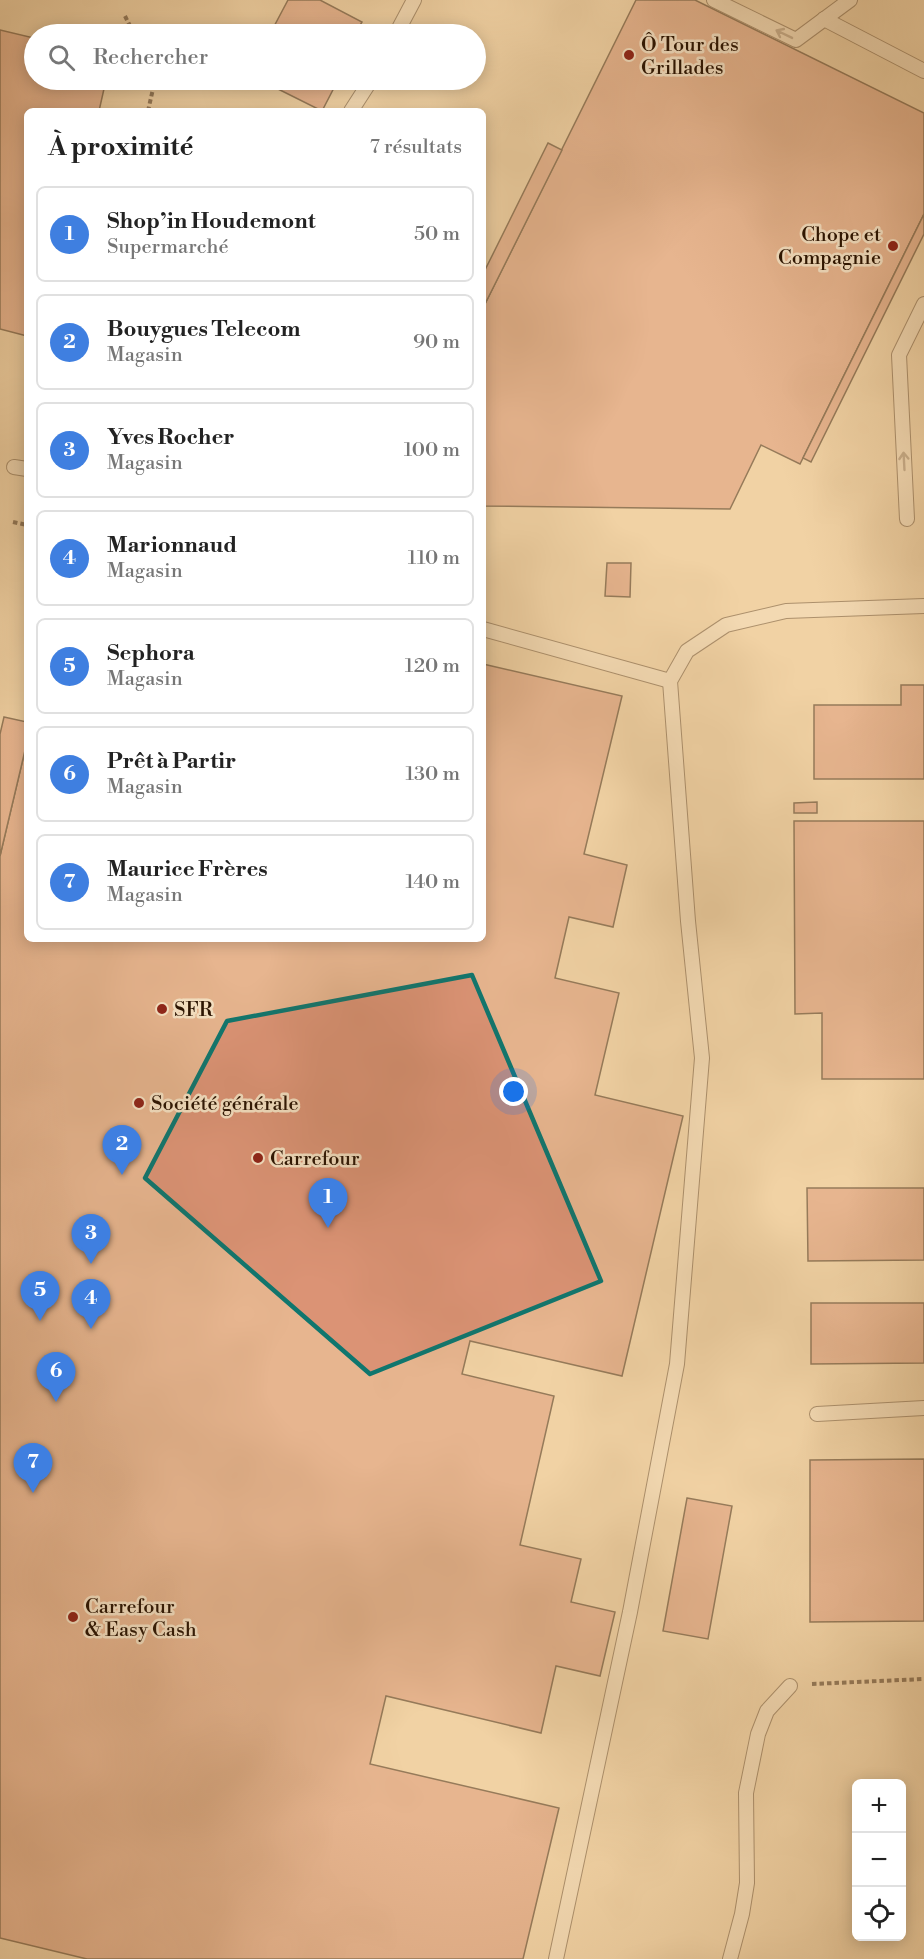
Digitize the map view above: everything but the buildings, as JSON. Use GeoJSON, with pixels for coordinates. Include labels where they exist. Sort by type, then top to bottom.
{"type":"FeatureCollection","features":[{"type":"Feature","properties":{"kind":"lane"},"geometry":{"type":"LineString","coordinates":[[401,24],[414,0]]}},
{"type":"Feature","properties":{"kind":"lane"},"geometry":{"type":"LineString","coordinates":[[714,0],[796,40],[850,0]]}},
{"type":"Feature","properties":{"kind":"lane"},"geometry":{"type":"LineString","coordinates":[[824,19],[924,71]]}},
{"type":"Feature","properties":{"kind":"lane"},"geometry":{"type":"LineString","coordinates":[[353,108],[365,90]]}},
{"type":"Feature","properties":{"kind":"lane"},"geometry":{"type":"LineString","coordinates":[[907,519],[899,355],[924,304]]}},
{"type":"Feature","properties":{"kind":"lane"},"geometry":{"type":"LineString","coordinates":[[555,1959],[630,1612],[677,1364],[702,1059],[688,921],[670,681],[687,651],[726,625],[786,611],[924,606]]}},
{"type":"Feature","properties":{"kind":"lane"},"geometry":{"type":"LineString","coordinates":[[486,630],[670,681]]}},
{"type":"Feature","properties":{"kind":"lane"},"geometry":{"type":"LineString","coordinates":[[817,1414],[924,1408]]}},
{"type":"Feature","properties":{"kind":"lane"},"geometry":{"type":"LineString","coordinates":[[729,1959],[742,1914],[747,1883],[746,1793],[758,1734],[767,1711],[790,1686]]}},
{"type":"Feature","properties":{"kind":"path"},"geometry":{"type":"LineString","coordinates":[[125,16],[129,24]]}},
{"type":"Feature","properties":{"kind":"path"},"geometry":{"type":"LineString","coordinates":[[149,108],[153,90]]}},
{"type":"Feature","properties":{"kind":"path"},"geometry":{"type":"LineString","coordinates":[[13,522],[24,524]]}},
{"type":"Feature","properties":{"kind":"path"},"geometry":{"type":"LineString","coordinates":[[790,1686],[924,1679]]}},
{"type":"Feature","properties":{"kind":"highlighted area"},"geometry":{"type":"Polygon","coordinates":[[[472,975],[601,1281],[370,1374],[145,1178],[227,1021],[472,975]]]}},
{"type":"Feature","properties":{"kind":"place","name":"Ô Tour des Grillades"},"geometry":{"type":"Point","coordinates":[629,55]}},
{"type":"Feature","properties":{"kind":"place","name":"Chope et Compagnie"},"geometry":{"type":"Point","coordinates":[893,246]}},
{"type":"Feature","properties":{"kind":"place","name":"SFR"},"geometry":{"type":"Point","coordinates":[162,1009]}},
{"type":"Feature","properties":{"kind":"place","name":"Société générale"},"geometry":{"type":"Point","coordinates":[139,1103]}},
{"type":"Feature","properties":{"kind":"place","name":"Carrefour"},"geometry":{"type":"Point","coordinates":[258,1158]}},
{"type":"Feature","properties":{"kind":"place","name":"Bouygues Telecom"},"geometry":{"type":"Point","coordinates":[122,1175]}},
{"type":"Feature","properties":{"kind":"place","name":"Shop’in Houdemont"},"geometry":{"type":"Point","coordinates":[328,1228]}},
{"type":"Feature","properties":{"kind":"place","name":"Yves Rocher"},"geometry":{"type":"Point","coordinates":[91,1264]}},
{"type":"Feature","properties":{"kind":"place","name":"Sephora"},"geometry":{"type":"Point","coordinates":[40,1321]}},
{"type":"Feature","properties":{"kind":"place","name":"Marionnaud"},"geometry":{"type":"Point","coordinates":[91,1329]}},
{"type":"Feature","properties":{"kind":"place","name":"Prêt à Partir"},"geometry":{"type":"Point","coordinates":[56,1402]}},
{"type":"Feature","properties":{"kind":"place","name":"Maurice Frères"},"geometry":{"type":"Point","coordinates":[33,1493]}},
{"type":"Feature","properties":{"kind":"place","name":"Carrefour & Easy Cash"},"geometry":{"type":"Point","coordinates":[73,1617]}}]}
